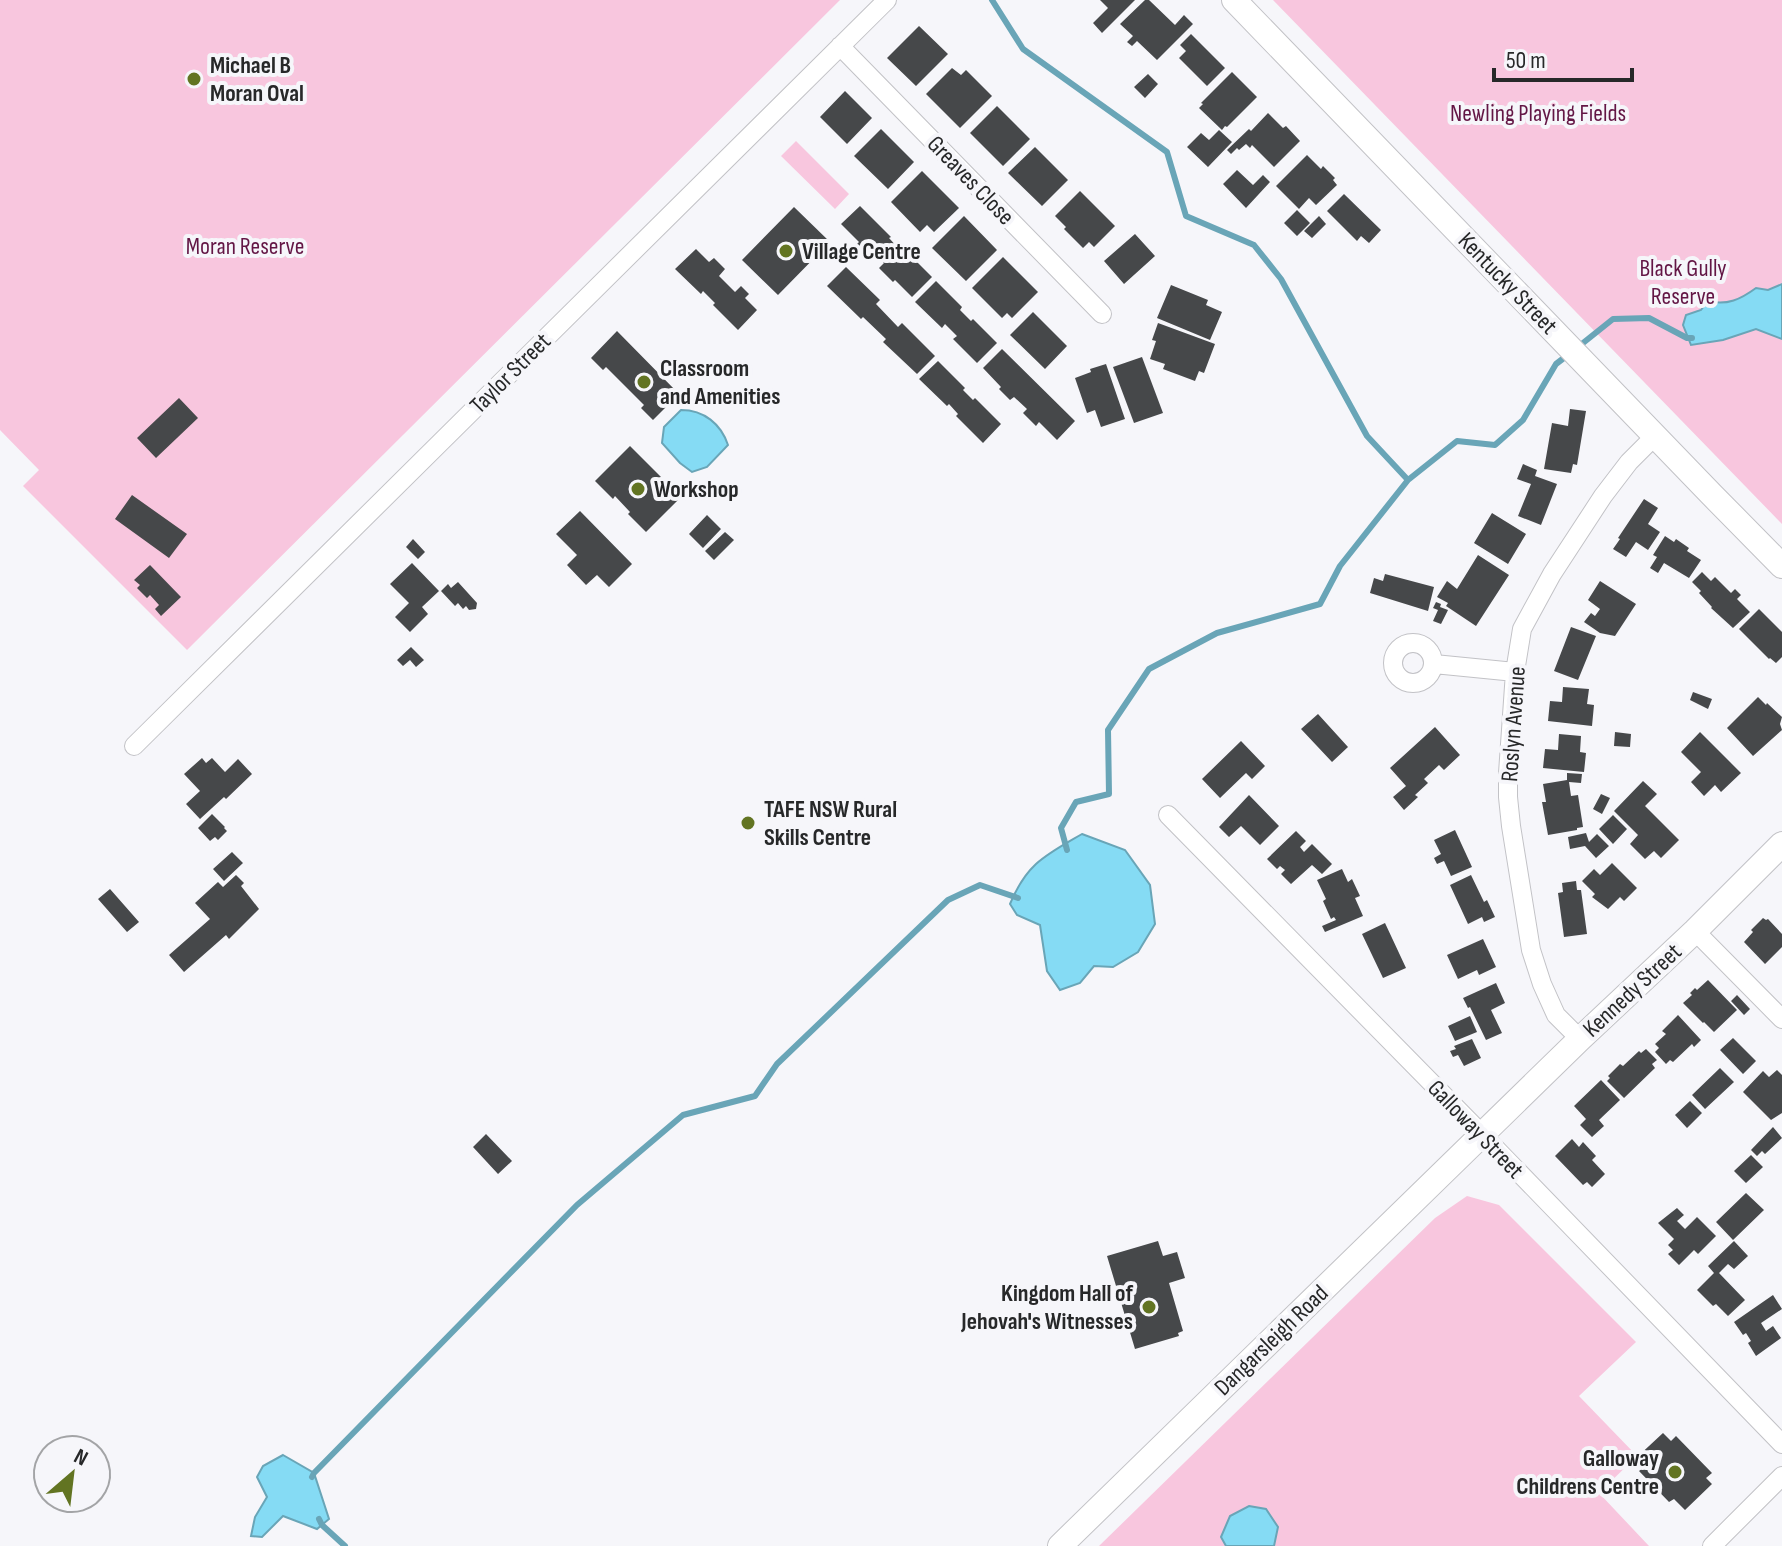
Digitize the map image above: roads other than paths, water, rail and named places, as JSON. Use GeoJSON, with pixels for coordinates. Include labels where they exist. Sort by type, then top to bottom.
{"type":"FeatureCollection","features":[{"type":"Feature","properties":{"kind":"street","name":"Taylor Street"},"geometry":{"type":"LineString","coordinates":[[134,746],[887,0]]}},
{"type":"Feature","properties":{"kind":"street","name":"Kentucky Street"},"geometry":{"type":"LineString","coordinates":[[1234,0],[1782,566]]}},
{"type":"Feature","properties":{"kind":"street","name":"Greaves Close"},"geometry":{"type":"LineString","coordinates":[[840,46],[1102,314]]}},
{"type":"Feature","properties":{"kind":"street","name":"Roslyn Avenue"},"geometry":{"type":"LineString","coordinates":[[1580,1039],[1556,1015],[1531,950],[1508,797],[1515,672],[1522,629],[1552,574],[1603,496],[1629,462],[1655,436]]}},
{"type":"Feature","properties":{"kind":"street"},"geometry":{"type":"LineString","coordinates":[[1434,664],[1515,672]]}},
{"type":"Feature","properties":{"kind":"street","name":"Galloway Street"},"geometry":{"type":"LineString","coordinates":[[1168,815],[1782,1444]]}},
{"type":"Feature","properties":{"kind":"street","name":"Kennedy Street"},"geometry":{"type":"LineString","coordinates":[[1482,1135],[1782,844]]}},
{"type":"Feature","properties":{"kind":"street"},"geometry":{"type":"LineString","coordinates":[[1695,931],[1782,1019]]}},
{"type":"Feature","properties":{"kind":"street","name":"Dangarsleigh Road"},"geometry":{"type":"LineString","coordinates":[[1060,1546],[1482,1135]]}},
{"type":"Feature","properties":{"kind":"street"},"geometry":{"type":"LineString","coordinates":[[1712,1546],[1782,1476]]}},
{"type":"Feature","properties":{"kind":"water"},"geometry":{"type":"Polygon","coordinates":[[[1782,284],[1782,339],[1756,329],[1723,340],[1691,345],[1683,325],[1686,315],[1701,310],[1708,301],[1728,302],[1756,288],[1768,290],[1782,284]]]}},
{"type":"Feature","properties":{"kind":"water"},"geometry":{"type":"Polygon","coordinates":[[[681,410],[710,420],[721,431],[728,445],[707,467],[692,472],[662,443],[664,427],[681,410]]]}},
{"type":"Feature","properties":{"kind":"water"},"geometry":{"type":"Polygon","coordinates":[[[1082,834],[1125,850],[1150,885],[1155,924],[1138,952],[1113,967],[1094,966],[1080,983],[1060,990],[1047,971],[1040,925],[1017,915],[1010,904],[1031,869],[1082,834]]]}},
{"type":"Feature","properties":{"kind":"water"},"geometry":{"type":"Polygon","coordinates":[[[283,1455],[314,1473],[329,1519],[317,1529],[283,1516],[262,1537],[251,1536],[255,1517],[267,1497],[257,1477],[263,1466],[283,1455]]]}},
{"type":"Feature","properties":{"kind":"water"},"geometry":{"type":"Polygon","coordinates":[[[1249,1506],[1266,1509],[1278,1527],[1274,1546],[1226,1546],[1221,1537],[1230,1516],[1249,1506]]]}},
{"type":"Feature","properties":{"kind":"waterway"},"geometry":{"type":"LineString","coordinates":[[992,0],[1023,49],[1167,152],[1186,216],[1254,245],[1281,279],[1367,436],[1408,480]]}},
{"type":"Feature","properties":{"kind":"waterway"},"geometry":{"type":"LineString","coordinates":[[1578,347],[1613,319],[1649,318],[1692,338]]}},
{"type":"Feature","properties":{"kind":"waterway"},"geometry":{"type":"LineString","coordinates":[[1067,850],[1061,828],[1076,802],[1109,794],[1108,730],[1149,669],[1217,633],[1320,604],[1340,566],[1408,480],[1457,441],[1495,445],[1523,420],[1556,364],[1569,354]]}},
{"type":"Feature","properties":{"kind":"waterway"},"geometry":{"type":"LineString","coordinates":[[312,1477],[577,1205],[683,1115],[755,1096],[777,1064],[948,900],[980,885],[1018,898]]}},
{"type":"Feature","properties":{"kind":"waterway"},"geometry":{"type":"LineString","coordinates":[[319,1519],[345,1546]]}},
{"type":"Feature","properties":{"kind":"place","name":"Michael B Moran Oval"},"geometry":{"type":"Point","coordinates":[194,79]}},
{"type":"Feature","properties":{"kind":"place","name":"Village Centre"},"geometry":{"type":"Point","coordinates":[786,251]}},
{"type":"Feature","properties":{"kind":"place","name":"Classroom and Amenities"},"geometry":{"type":"Point","coordinates":[644,382]}},
{"type":"Feature","properties":{"kind":"place","name":"Workshop"},"geometry":{"type":"Point","coordinates":[638,489]}},
{"type":"Feature","properties":{"kind":"place","name":"TAFE NSW Rural Skills Centre"},"geometry":{"type":"Point","coordinates":[748,823]}},
{"type":"Feature","properties":{"kind":"place","name":"Kingdom Hall of Jehovah's Witnesses"},"geometry":{"type":"Point","coordinates":[1149,1307]}},
{"type":"Feature","properties":{"kind":"place","name":"Galloway Childrens Centre"},"geometry":{"type":"Point","coordinates":[1675,1472]}},
{"type":"Feature","properties":{"kind":"park label","name":"Newling Playing Fields"},"geometry":{"type":"Point","coordinates":[1538,113]}},
{"type":"Feature","properties":{"kind":"park label","name":"Moran Reserve"},"geometry":{"type":"Point","coordinates":[245,246]}},
{"type":"Feature","properties":{"kind":"park label","name":"Black Gully Reserve"},"geometry":{"type":"Point","coordinates":[1683,282]}}]}
